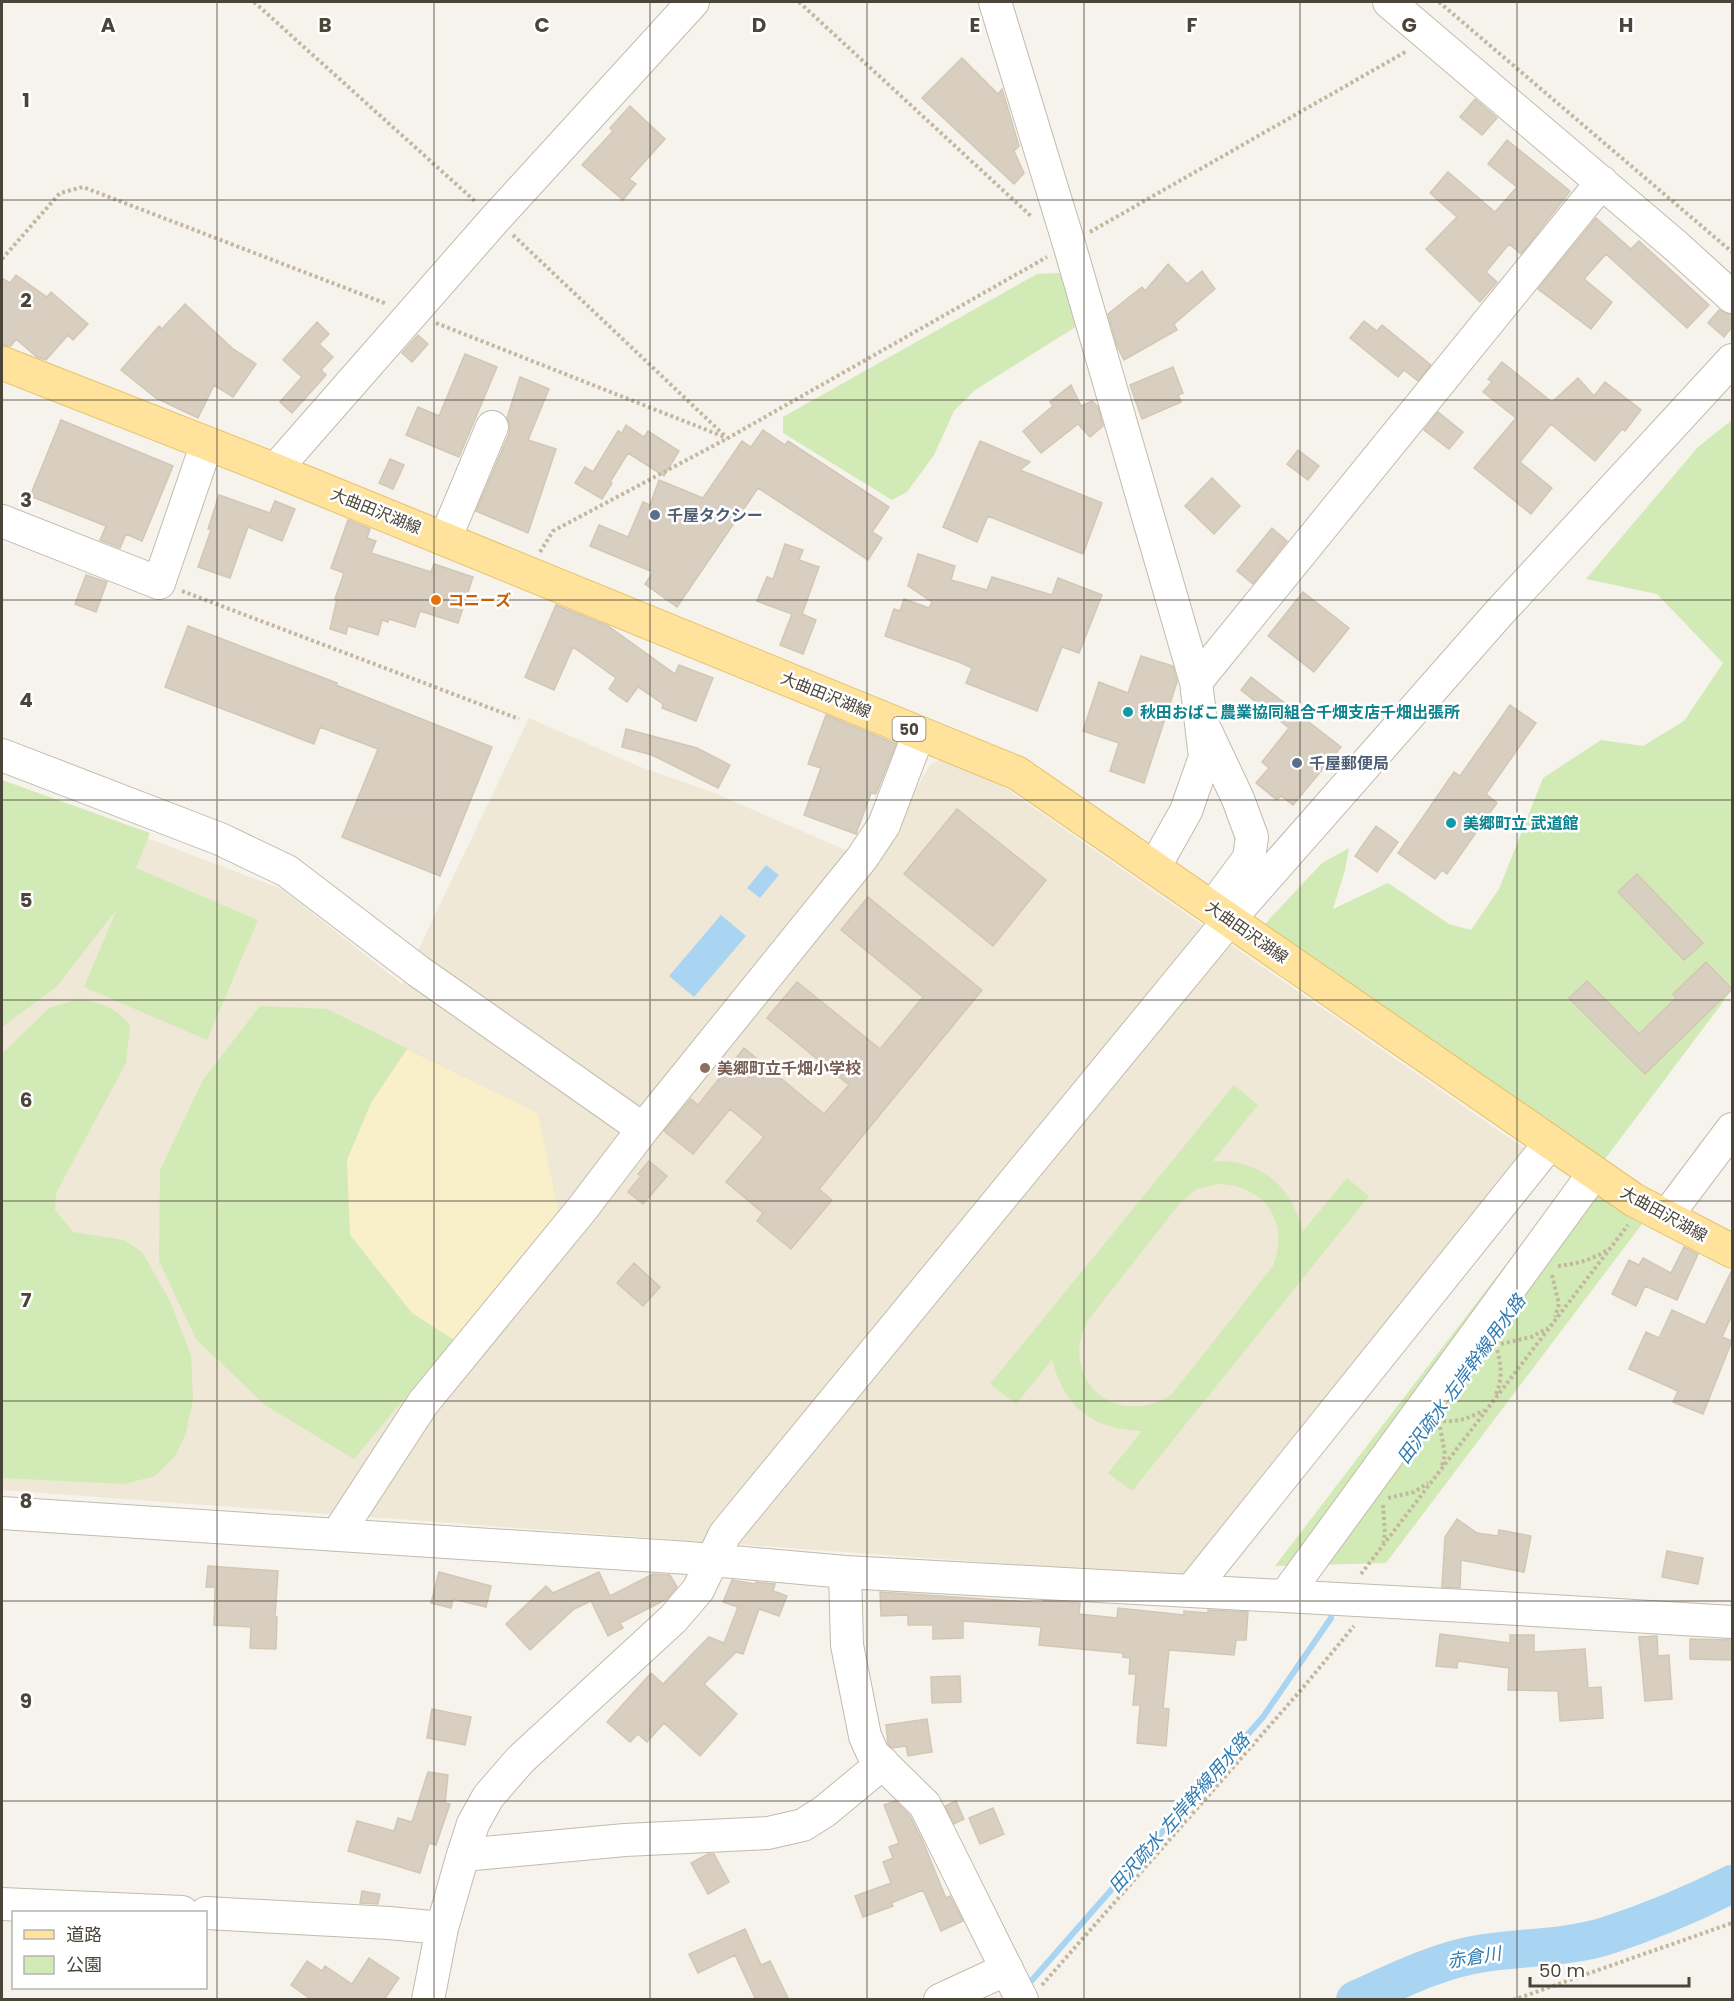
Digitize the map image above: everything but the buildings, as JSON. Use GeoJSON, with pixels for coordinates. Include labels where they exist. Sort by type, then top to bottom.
{"type":"FeatureCollection","features":[{"type":"Feature","properties":{"kind":"main road","name":"大曲田沢湖線"},"geometry":{"type":"LineString","coordinates":[[2,363],[275,470],[1017,773],[1594,1173],[1655,1211],[1732,1251]]}},
{"type":"Feature","properties":{"kind":"street"},"geometry":{"type":"LineString","coordinates":[[275,470],[495,219],[693,2]]}},
{"type":"Feature","properties":{"kind":"street"},"geometry":{"type":"LineString","coordinates":[[995,2],[1069,244],[1196,682],[1205,757],[1186,811],[1154,868]]}},
{"type":"Feature","properties":{"kind":"street"},"geometry":{"type":"LineString","coordinates":[[1389,2],[1602,182],[1732,297]]}},
{"type":"Feature","properties":{"kind":"street"},"geometry":{"type":"LineString","coordinates":[[1196,682],[1602,182]]}},
{"type":"Feature","properties":{"kind":"street"},"geometry":{"type":"LineString","coordinates":[[428,2000],[442,1928],[463,1856],[473,1824],[488,1797],[520,1760],[673,1619],[698,1590],[725,1534],[1221,914],[1732,360]]}},
{"type":"Feature","properties":{"kind":"street"},"geometry":{"type":"LineString","coordinates":[[445,539],[492,427]]}},
{"type":"Feature","properties":{"kind":"street"},"geometry":{"type":"LineString","coordinates":[[2,521],[159,583],[207,443]]}},
{"type":"Feature","properties":{"kind":"street"},"geometry":{"type":"LineString","coordinates":[[1201,720],[1238,800],[1252,837],[1248,858],[1221,914]]}},
{"type":"Feature","properties":{"kind":"street"},"geometry":{"type":"LineString","coordinates":[[337,1535],[423,1403],[582,1209],[862,858],[884,825],[920,733]]}},
{"type":"Feature","properties":{"kind":"street"},"geometry":{"type":"LineString","coordinates":[[2,755],[220,839],[287,871],[418,970],[644,1129]]}},
{"type":"Feature","properties":{"kind":"street"},"geometry":{"type":"LineString","coordinates":[[1655,1211],[1732,1129]]}},
{"type":"Feature","properties":{"kind":"street"},"geometry":{"type":"LineString","coordinates":[[1191,1591],[1550,1143]]}},
{"type":"Feature","properties":{"kind":"street"},"geometry":{"type":"LineString","coordinates":[[1285,1596],[1594,1173]]}},
{"type":"Feature","properties":{"kind":"street"},"geometry":{"type":"LineString","coordinates":[[2,1513],[712,1560],[845,1572],[1732,1622]]}},
{"type":"Feature","properties":{"kind":"street"},"geometry":{"type":"LineString","coordinates":[[845,1572],[847,1646],[865,1736],[873,1754],[925,1805],[1007,1969],[1027,1996]]}},
{"type":"Feature","properties":{"kind":"street"},"geometry":{"type":"LineString","coordinates":[[463,1856],[625,1840],[768,1833],[802,1825],[825,1811],[883,1763]]}},
{"type":"Feature","properties":{"kind":"street"},"geometry":{"type":"LineString","coordinates":[[2,1904],[160,1911]]}},
{"type":"Feature","properties":{"kind":"street"},"geometry":{"type":"LineString","coordinates":[[207,1913],[442,1928]]}},
{"type":"Feature","properties":{"kind":"street"},"geometry":{"type":"LineString","coordinates":[[940,2000],[1007,1969]]}},
{"type":"Feature","properties":{"kind":"path"},"geometry":{"type":"LineString","coordinates":[[254,2],[495,219],[728,438]]}},
{"type":"Feature","properties":{"kind":"path"},"geometry":{"type":"LineString","coordinates":[[799,2],[1037,221]]}},
{"type":"Feature","properties":{"kind":"path"},"geometry":{"type":"LineString","coordinates":[[1439,2],[1732,252]]}},
{"type":"Feature","properties":{"kind":"path"},"geometry":{"type":"LineString","coordinates":[[526,572],[553,531],[728,438],[1431,37]]}},
{"type":"Feature","properties":{"kind":"path"},"geometry":{"type":"LineString","coordinates":[[2,259],[60,193],[83,187],[728,438]]}},
{"type":"Feature","properties":{"kind":"path"},"geometry":{"type":"LineString","coordinates":[[159,583],[519,720]]}},
{"type":"Feature","properties":{"kind":"path"},"geometry":{"type":"LineString","coordinates":[[1555,1320],[1559,1304],[1549,1267],[1577,1263],[1598,1256],[1610,1249],[1655,1211]]}},
{"type":"Feature","properties":{"kind":"path"},"geometry":{"type":"LineString","coordinates":[[1341,1600],[1610,1249]]}},
{"type":"Feature","properties":{"kind":"path"},"geometry":{"type":"LineString","coordinates":[[1494,1400],[1501,1383],[1500,1361],[1496,1344],[1531,1337],[1549,1328]]}},
{"type":"Feature","properties":{"kind":"path"},"geometry":{"type":"LineString","coordinates":[[1442,1467],[1445,1454],[1438,1421],[1455,1422],[1472,1417],[1488,1408]]}},
{"type":"Feature","properties":{"kind":"path"},"geometry":{"type":"LineString","coordinates":[[1382,1546],[1385,1534],[1382,1498],[1398,1497],[1414,1492],[1432,1480]]}},
{"type":"Feature","properties":{"kind":"path"},"geometry":{"type":"LineString","coordinates":[[1027,1996],[1301,1690],[1373,1601]]}},
{"type":"Feature","properties":{"kind":"path"},"geometry":{"type":"LineString","coordinates":[[1513,2000],[1732,1923]]}},
{"type":"Feature","properties":{"kind":"shaded area","name":"美郷町立千畑小学校"},"geometry":{"type":"Polygon","coordinates":[[[529,718],[638,766],[712,792],[873,862],[930,765],[943,758],[959,756],[1528,1151],[1183,1577],[2,1490],[2,783],[282,889],[402,984],[529,718]]]}},
{"type":"Feature","properties":{"kind":"green space"},"geometry":{"type":"Polygon","coordinates":[[[1059,273],[1068,286],[1078,322],[1074,328],[975,390],[954,411],[934,455],[907,492],[892,500],[783,433],[783,417],[1037,274],[1059,273]]]}},
{"type":"Feature","properties":{"kind":"green space"},"geometry":{"type":"Polygon","coordinates":[[[1732,420],[1732,990],[1602,1163],[1264,925],[1322,863],[1349,848],[1333,909],[1388,883],[1449,924],[1471,930],[1499,889],[1543,778],[1601,740],[1643,746],[1684,721],[1723,663],[1657,594],[1586,579],[1698,447],[1732,420]]]}},
{"type":"Feature","properties":{"kind":"green space"},"geometry":{"type":"Polygon","coordinates":[[[2,780],[150,833],[136,868],[258,920],[207,1040],[84,987],[117,909],[57,986],[2,1027],[2,780]]]}},
{"type":"Feature","properties":{"kind":"green space"},"geometry":{"type":"Polygon","coordinates":[[[79,999],[108,1007],[130,1025],[126,1063],[56,1193],[55,1210],[73,1232],[124,1240],[142,1252],[170,1301],[191,1355],[193,1400],[186,1433],[176,1455],[155,1476],[124,1484],[2,1478],[2,1054],[49,1008],[79,999]]]}},
{"type":"Feature","properties":{"kind":"green space"},"geometry":{"type":"Polygon","coordinates":[[[260,1006],[327,1009],[538,1113],[559,1213],[354,1459],[265,1405],[196,1339],[159,1261],[160,1170],[203,1080],[260,1006]]]}},
{"type":"Feature","properties":{"kind":"green space"},"geometry":{"type":"Polygon","coordinates":[[[1234,1085],[1258,1105],[1213,1161],[1246,1165],[1272,1178],[1290,1201],[1303,1231],[1347,1178],[1369,1196],[1132,1491],[1108,1473],[1142,1431],[1109,1426],[1083,1413],[1065,1391],[1052,1360],[1016,1404],[990,1384],[1234,1085]],[[1218,1184],[1197,1189],[1180,1203],[1086,1323],[1080,1344],[1080,1364],[1087,1381],[1099,1394],[1114,1403],[1132,1406],[1152,1404],[1172,1394],[1273,1266],[1278,1235],[1270,1209],[1249,1191],[1218,1184]]]}},
{"type":"Feature","properties":{"kind":"green space"},"geometry":{"type":"Polygon","coordinates":[[[1572,1178],[1642,1224],[1386,1563],[1275,1566],[1572,1178]]]}},
{"type":"Feature","properties":{"kind":"sand"},"geometry":{"type":"Polygon","coordinates":[[[407,1049],[538,1113],[559,1213],[454,1340],[412,1313],[350,1235],[347,1160],[371,1103],[407,1049]]]}},
{"type":"Feature","properties":{"kind":"water"},"geometry":{"type":"Polygon","coordinates":[[[766,865],[779,875],[760,898],[747,888],[766,865]]]}},
{"type":"Feature","properties":{"kind":"water"},"geometry":{"type":"Polygon","coordinates":[[[721,915],[746,936],[694,997],[669,976],[721,915]]]}},
{"type":"Feature","properties":{"kind":"waterway","name":"田沢疏水 左岸幹線用水路"},"geometry":{"type":"LineString","coordinates":[[1026,1987],[1263,1717],[1331,1618]]}},
{"type":"Feature","properties":{"kind":"waterway","name":"赤倉川"},"geometry":{"type":"LineString","coordinates":[[1355,2000],[1418,1972],[1467,1956],[1576,1943],[1606,1936],[1670,1912],[1732,1884]]}},
{"type":"Feature","properties":{"kind":"place","name":"千屋タクシー"},"geometry":{"type":"Point","coordinates":[655,515]}},
{"type":"Feature","properties":{"kind":"place","name":"コニーズ"},"geometry":{"type":"Point","coordinates":[436,600]}},
{"type":"Feature","properties":{"kind":"place","name":"秋田おばこ農業協同組合千畑支店千畑出張所"},"geometry":{"type":"Point","coordinates":[1128,712]}},
{"type":"Feature","properties":{"kind":"place","name":"千屋郵便局"},"geometry":{"type":"Point","coordinates":[1297,763]}},
{"type":"Feature","properties":{"kind":"place","name":"美郷町立 武道館"},"geometry":{"type":"Point","coordinates":[1451,823]}},
{"type":"Feature","properties":{"kind":"place","name":"美郷町立千畑小学校"},"geometry":{"type":"Point","coordinates":[705,1068]}}]}
